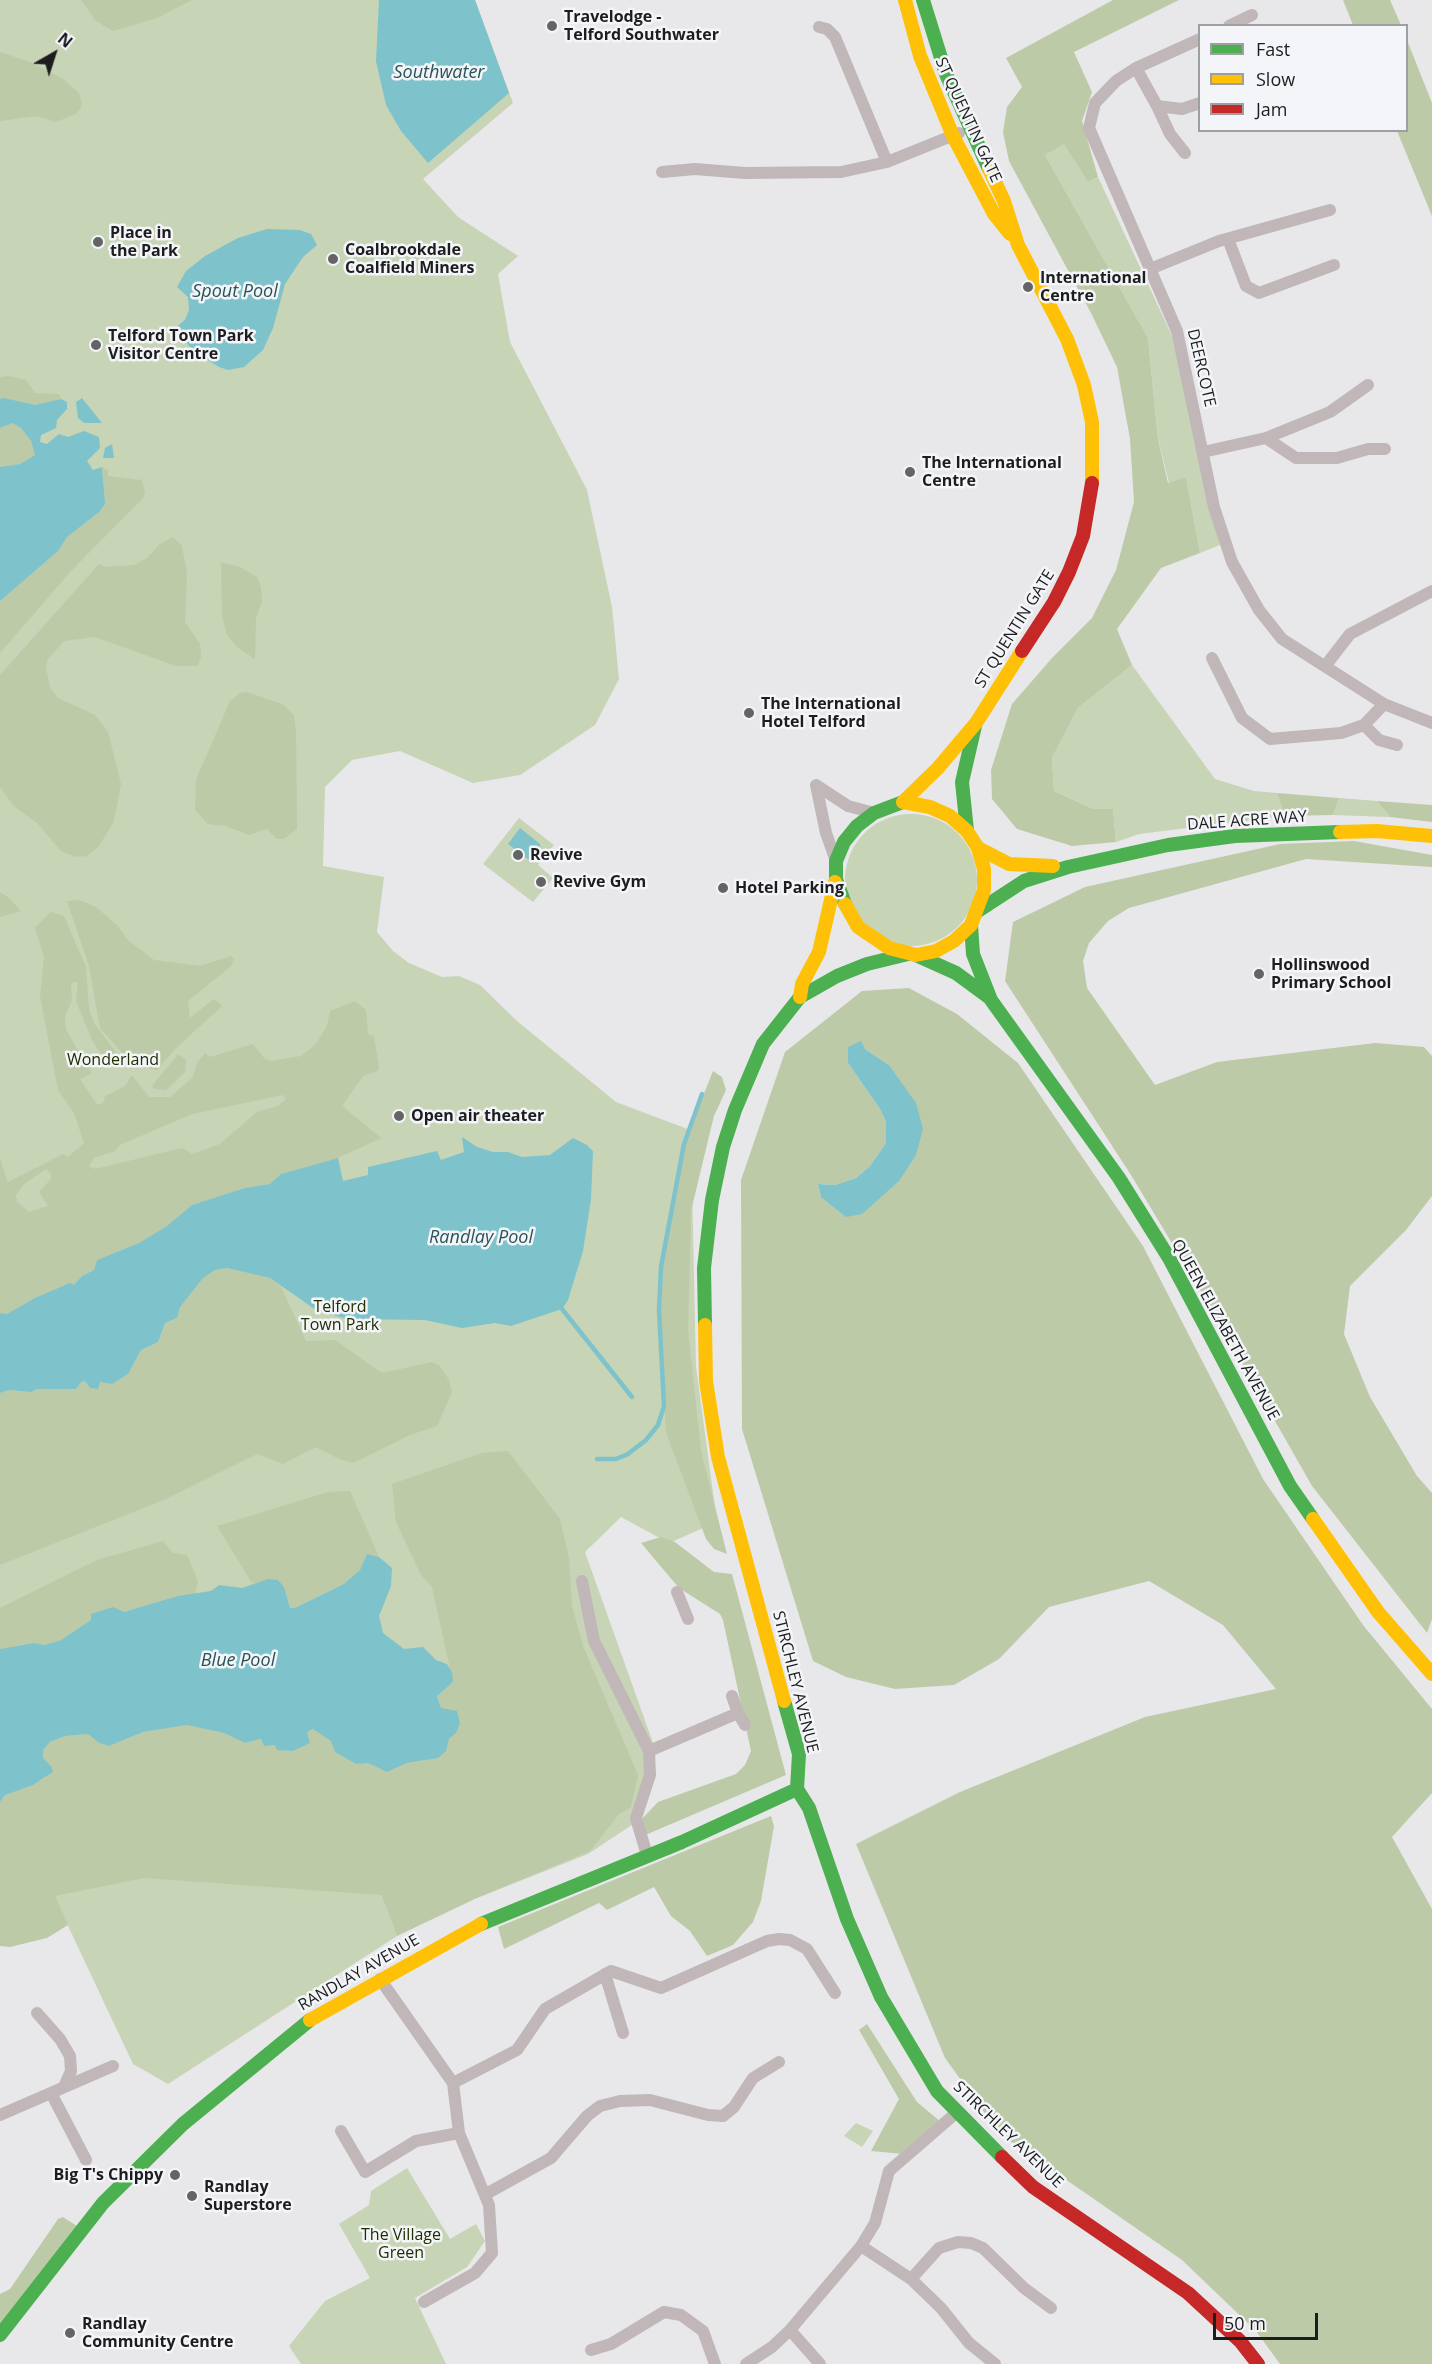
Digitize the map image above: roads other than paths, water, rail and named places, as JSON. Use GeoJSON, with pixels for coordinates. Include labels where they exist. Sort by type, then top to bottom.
{"type":"FeatureCollection","features":[{"type":"Feature","properties":{"kind":"street","name":"ST QUENTIN GATE"},"geometry":{"type":"LineString","coordinates":[[905,0],[920,56],[953,136],[994,214],[1018,245]]}},
{"type":"Feature","properties":{"kind":"street","name":"ST QUENTIN GATE"},"geometry":{"type":"LineString","coordinates":[[923,0],[946,74],[1004,201],[1018,245],[1067,339],[1083,385],[1092,422],[1094,456],[1091,498],[1083,536],[1070,572],[1054,602],[976,723]]}},
{"type":"Feature","properties":{"kind":"street"},"geometry":{"type":"LineString","coordinates":[[1233,24],[1252,15]]}},
{"type":"Feature","properties":{"kind":"street"},"geometry":{"type":"LineString","coordinates":[[819,27],[827,29],[835,37],[887,162]]}},
{"type":"Feature","properties":{"kind":"street","name":"DEERCOTE"},"geometry":{"type":"LineString","coordinates":[[1198,40],[1136,68],[1116,81],[1095,103],[1089,128],[1177,331],[1214,507],[1232,562],[1259,610],[1282,639],[1384,704],[1432,723]]}},
{"type":"Feature","properties":{"kind":"street"},"geometry":{"type":"LineString","coordinates":[[1136,68],[1170,134],[1185,153]]}},
{"type":"Feature","properties":{"kind":"street"},"geometry":{"type":"LineString","coordinates":[[1157,105],[1182,109],[1198,104]]}},
{"type":"Feature","properties":{"kind":"street"},"geometry":{"type":"LineString","coordinates":[[662,172],[695,169],[744,173],[842,172],[887,162],[970,128]]}},
{"type":"Feature","properties":{"kind":"street"},"geometry":{"type":"LineString","coordinates":[[1150,269],[1228,239],[1330,210]]}},
{"type":"Feature","properties":{"kind":"street"},"geometry":{"type":"LineString","coordinates":[[1228,239],[1246,286],[1259,293],[1334,265]]}},
{"type":"Feature","properties":{"kind":"street"},"geometry":{"type":"LineString","coordinates":[[1203,452],[1266,438],[1330,412],[1368,385]]}},
{"type":"Feature","properties":{"kind":"street"},"geometry":{"type":"LineString","coordinates":[[1266,438],[1296,458],[1337,458],[1368,449],[1385,449]]}},
{"type":"Feature","properties":{"kind":"street"},"geometry":{"type":"LineString","coordinates":[[1326,666],[1350,634],[1432,591]]}},
{"type":"Feature","properties":{"kind":"street"},"geometry":{"type":"LineString","coordinates":[[1212,658],[1242,718],[1270,739],[1341,733],[1364,725],[1384,704]]}},
{"type":"Feature","properties":{"kind":"street"},"geometry":{"type":"LineString","coordinates":[[836,861],[844,842],[857,826],[874,813],[903,802],[938,768],[976,723]]}},
{"type":"Feature","properties":{"kind":"street"},"geometry":{"type":"LineString","coordinates":[[967,831],[962,782],[976,723]]}},
{"type":"Feature","properties":{"kind":"street"},"geometry":{"type":"LineString","coordinates":[[1364,725],[1379,740],[1398,745]]}},
{"type":"Feature","properties":{"kind":"street"},"geometry":{"type":"LineString","coordinates":[[800,997],[802,984],[819,952],[836,879],[836,861],[817,799],[816,785],[848,806],[874,813]]}},
{"type":"Feature","properties":{"kind":"street"},"geometry":{"type":"LineString","coordinates":[[800,997],[855,968],[936,951],[954,941],[971,925],[984,890],[984,869],[978,849],[967,831],[950,816],[930,807],[903,802]]}},
{"type":"Feature","properties":{"kind":"street","name":"DALE ACRE WAY"},"geometry":{"type":"LineString","coordinates":[[978,911],[1024,881],[1068,867],[1168,845],[1234,836],[1377,831],[1432,836]]}},
{"type":"Feature","properties":{"kind":"street","name":"DALE ACRE WAY"},"geometry":{"type":"LineString","coordinates":[[978,849],[1009,864],[1068,867]]}},
{"type":"Feature","properties":{"kind":"street"},"geometry":{"type":"LineString","coordinates":[[836,879],[848,913],[858,927],[879,943],[912,955]]}},
{"type":"Feature","properties":{"kind":"street","name":"QUEEN ELIZABETH AVENUE"},"geometry":{"type":"LineString","coordinates":[[971,925],[973,954],[991,1000],[1119,1178],[1168,1258],[1290,1486],[1357,1583],[1407,1647],[1432,1674]]}},
{"type":"Feature","properties":{"kind":"street","name":"QUEEN ELIZABETH AVENUE"},"geometry":{"type":"LineString","coordinates":[[912,955],[956,973],[991,1000]]}},
{"type":"Feature","properties":{"kind":"street","name":"STIRCHLEY AVENUE"},"geometry":{"type":"LineString","coordinates":[[800,997],[763,1044],[735,1110],[723,1147],[712,1200],[704,1268],[706,1381],[718,1457],[799,1754],[797,1789],[809,1808],[847,1919],[881,1997],[938,2091],[956,2114],[1033,2187],[1090,2229],[1161,2273],[1218,2321],[1240,2342],[1258,2364]]}},
{"type":"Feature","properties":{"kind":"street"},"geometry":{"type":"LineString","coordinates":[[582,1581],[594,1641],[649,1751],[650,1775],[636,1818],[646,1855]]}},
{"type":"Feature","properties":{"kind":"street"},"geometry":{"type":"LineString","coordinates":[[677,1592],[688,1619]]}},
{"type":"Feature","properties":{"kind":"street"},"geometry":{"type":"LineString","coordinates":[[732,1696],[745,1725]]}},
{"type":"Feature","properties":{"kind":"street"},"geometry":{"type":"LineString","coordinates":[[649,1751],[738,1713]]}},
{"type":"Feature","properties":{"kind":"street","name":"RANDLAY AVENUE"},"geometry":{"type":"LineString","coordinates":[[0,2335],[103,2203],[183,2124],[309,2020],[475,1926],[682,1842],[797,1789]]}},
{"type":"Feature","properties":{"kind":"street"},"geometry":{"type":"LineString","coordinates":[[453,2083],[517,2050],[545,2009],[605,1974],[618,1972],[662,1988],[767,1941],[779,1939],[790,1940],[807,1949],[835,1993]]}},
{"type":"Feature","properties":{"kind":"street"},"geometry":{"type":"LineString","coordinates":[[605,1974],[623,2033]]}},
{"type":"Feature","properties":{"kind":"street"},"geometry":{"type":"LineString","coordinates":[[380,1979],[453,2083],[459,2133],[486,2194],[490,2217],[492,2253],[476,2273],[424,2302]]}},
{"type":"Feature","properties":{"kind":"street"},"geometry":{"type":"LineString","coordinates":[[38,2013],[60,2038],[70,2056],[71,2071],[64,2087]]}},
{"type":"Feature","properties":{"kind":"street"},"geometry":{"type":"LineString","coordinates":[[486,2194],[551,2157],[587,2116],[600,2106],[620,2101],[650,2100],[708,2115],[723,2116],[734,2108],[753,2078],[779,2062]]}},
{"type":"Feature","properties":{"kind":"street"},"geometry":{"type":"LineString","coordinates":[[0,2115],[113,2066]]}},
{"type":"Feature","properties":{"kind":"street"},"geometry":{"type":"LineString","coordinates":[[51,2093],[86,2160]]}},
{"type":"Feature","properties":{"kind":"street"},"geometry":{"type":"LineString","coordinates":[[746,2364],[772,2347],[790,2330],[861,2246],[875,2223],[889,2171],[956,2114]]}},
{"type":"Feature","properties":{"kind":"street"},"geometry":{"type":"LineString","coordinates":[[341,2131],[365,2172],[416,2141],[459,2133]]}},
{"type":"Feature","properties":{"kind":"street"},"geometry":{"type":"LineString","coordinates":[[911,2279],[939,2248],[958,2242],[971,2243],[983,2248],[1024,2288],[1051,2308]]}},
{"type":"Feature","properties":{"kind":"street"},"geometry":{"type":"LineString","coordinates":[[861,2246],[911,2279],[941,2308],[969,2343],[995,2364]]}},
{"type":"Feature","properties":{"kind":"street"},"geometry":{"type":"LineString","coordinates":[[591,2350],[611,2344],[664,2312],[681,2315],[703,2331],[715,2364]]}},
{"type":"Feature","properties":{"kind":"street"},"geometry":{"type":"LineString","coordinates":[[790,2330],[820,2364]]}},
{"type":"Feature","properties":{"kind":"water","name":"Southwater"},"geometry":{"type":"Polygon","coordinates":[[[379,0],[475,0],[509,93],[428,163],[401,131],[386,105],[376,61],[379,0]]]}},
{"type":"Feature","properties":{"kind":"water","name":"Spout Pool"},"geometry":{"type":"Polygon","coordinates":[[[267,229],[300,230],[311,234],[317,245],[303,257],[285,284],[273,328],[263,350],[244,367],[228,370],[193,351],[175,328],[185,320],[189,310],[188,297],[177,287],[186,271],[205,256],[238,238],[267,229]]]}},
{"type":"Feature","properties":{"kind":"water"},"geometry":{"type":"Polygon","coordinates":[[[82,398],[102,423],[84,423],[78,418],[76,402],[82,398]]]}},
{"type":"Feature","properties":{"kind":"water"},"geometry":{"type":"Polygon","coordinates":[[[0,399],[35,405],[61,399],[67,402],[67,409],[57,420],[56,428],[41,435],[40,442],[47,444],[59,434],[68,437],[84,431],[99,437],[100,448],[87,461],[93,470],[102,467],[105,504],[99,512],[67,537],[58,551],[0,601],[0,467],[20,464],[35,455],[31,441],[21,428],[12,423],[0,428],[0,399]]]}},
{"type":"Feature","properties":{"kind":"water"},"geometry":{"type":"Polygon","coordinates":[[[112,444],[114,458],[103,458],[105,448],[112,444]]]}},
{"type":"Feature","properties":{"kind":"water"},"geometry":{"type":"Polygon","coordinates":[[[520,828],[540,844],[541,853],[533,863],[508,844],[520,828]]]}},
{"type":"Feature","properties":{"kind":"water"},"geometry":{"type":"Polygon","coordinates":[[[861,1041],[865,1049],[889,1065],[916,1103],[923,1129],[916,1155],[899,1181],[862,1214],[846,1217],[821,1197],[818,1184],[835,1185],[856,1178],[870,1166],[886,1143],[886,1122],[880,1109],[848,1063],[848,1047],[861,1041]]]}},
{"type":"Feature","properties":{"kind":"water","name":"Randlay Pool"},"geometry":{"type":"Polygon","coordinates":[[[462,1137],[477,1147],[493,1152],[508,1152],[522,1157],[550,1155],[573,1138],[593,1151],[591,1199],[583,1251],[568,1300],[562,1309],[511,1326],[495,1323],[462,1328],[425,1320],[347,1319],[316,1310],[270,1278],[227,1268],[215,1270],[203,1278],[180,1307],[177,1318],[165,1323],[158,1342],[141,1350],[128,1374],[112,1384],[100,1382],[98,1389],[90,1388],[85,1381],[81,1382],[76,1389],[37,1389],[31,1392],[9,1390],[0,1393],[0,1313],[7,1314],[35,1298],[70,1283],[74,1285],[82,1276],[94,1270],[97,1260],[139,1243],[167,1226],[192,1205],[245,1188],[270,1184],[281,1174],[338,1158],[343,1181],[368,1175],[368,1167],[437,1151],[441,1160],[464,1152],[462,1137]]]}},
{"type":"Feature","properties":{"kind":"water","name":"Blue Pool"},"geometry":{"type":"Polygon","coordinates":[[[367,1554],[379,1557],[392,1568],[391,1586],[379,1616],[383,1633],[404,1649],[423,1647],[436,1660],[447,1664],[452,1672],[453,1682],[437,1696],[441,1708],[457,1711],[460,1723],[456,1733],[449,1739],[446,1751],[438,1758],[407,1763],[387,1772],[368,1763],[356,1764],[335,1752],[331,1741],[313,1729],[307,1732],[310,1743],[293,1751],[277,1750],[275,1745],[264,1746],[261,1739],[245,1743],[224,1733],[187,1725],[143,1732],[109,1746],[99,1743],[88,1734],[65,1736],[50,1742],[43,1750],[43,1758],[51,1766],[53,1772],[33,1785],[5,1795],[0,1802],[0,1649],[34,1643],[45,1645],[61,1640],[91,1620],[91,1614],[113,1607],[124,1612],[178,1596],[211,1591],[219,1585],[242,1588],[268,1579],[278,1580],[284,1587],[290,1608],[295,1608],[344,1584],[360,1570],[367,1554]]]}},
{"type":"Feature","properties":{"kind":"waterway"},"geometry":{"type":"LineString","coordinates":[[597,1459],[616,1459],[628,1454],[646,1440],[658,1425],[664,1406],[659,1310],[661,1267],[684,1144],[702,1094]]}},
{"type":"Feature","properties":{"kind":"waterway"},"geometry":{"type":"LineString","coordinates":[[562,1309],[632,1397]]}},
{"type":"Feature","properties":{"kind":"place","name":"Travelodge - Telford Southwater"},"geometry":{"type":"Point","coordinates":[552,26]}},
{"type":"Feature","properties":{"kind":"place","name":"Place in the Park"},"geometry":{"type":"Point","coordinates":[98,242]}},
{"type":"Feature","properties":{"kind":"place","name":"Coalbrookdale Coalfield Miners"},"geometry":{"type":"Point","coordinates":[333,259]}},
{"type":"Feature","properties":{"kind":"place","name":"International Centre"},"geometry":{"type":"Point","coordinates":[1028,287]}},
{"type":"Feature","properties":{"kind":"place","name":"Telford Town Park Visitor Centre"},"geometry":{"type":"Point","coordinates":[96,345]}},
{"type":"Feature","properties":{"kind":"place","name":"The International Centre"},"geometry":{"type":"Point","coordinates":[910,472]}},
{"type":"Feature","properties":{"kind":"place","name":"The International Hotel Telford"},"geometry":{"type":"Point","coordinates":[749,713]}},
{"type":"Feature","properties":{"kind":"place","name":"Revive"},"geometry":{"type":"Point","coordinates":[518,855]}},
{"type":"Feature","properties":{"kind":"place","name":"Revive Gym"},"geometry":{"type":"Point","coordinates":[541,882]}},
{"type":"Feature","properties":{"kind":"place","name":"Hotel Parking"},"geometry":{"type":"Point","coordinates":[723,888]}},
{"type":"Feature","properties":{"kind":"place","name":"Hollinswood Primary School"},"geometry":{"type":"Point","coordinates":[1259,974]}},
{"type":"Feature","properties":{"kind":"place","name":"Open air theater"},"geometry":{"type":"Point","coordinates":[399,1116]}},
{"type":"Feature","properties":{"kind":"place","name":"Big T's Chippy"},"geometry":{"type":"Point","coordinates":[175,2175]}},
{"type":"Feature","properties":{"kind":"place","name":"Randlay Superstore"},"geometry":{"type":"Point","coordinates":[192,2196]}},
{"type":"Feature","properties":{"kind":"place","name":"Randlay Community Centre"},"geometry":{"type":"Point","coordinates":[70,2333]}},
{"type":"Feature","properties":{"kind":"park label","name":"Wonderland"},"geometry":{"type":"Point","coordinates":[113,1060]}},
{"type":"Feature","properties":{"kind":"park label","name":"Telford Town Park"},"geometry":{"type":"Point","coordinates":[340,1316]}},
{"type":"Feature","properties":{"kind":"park label","name":"The Village Green"},"geometry":{"type":"Point","coordinates":[401,2244]}}]}
